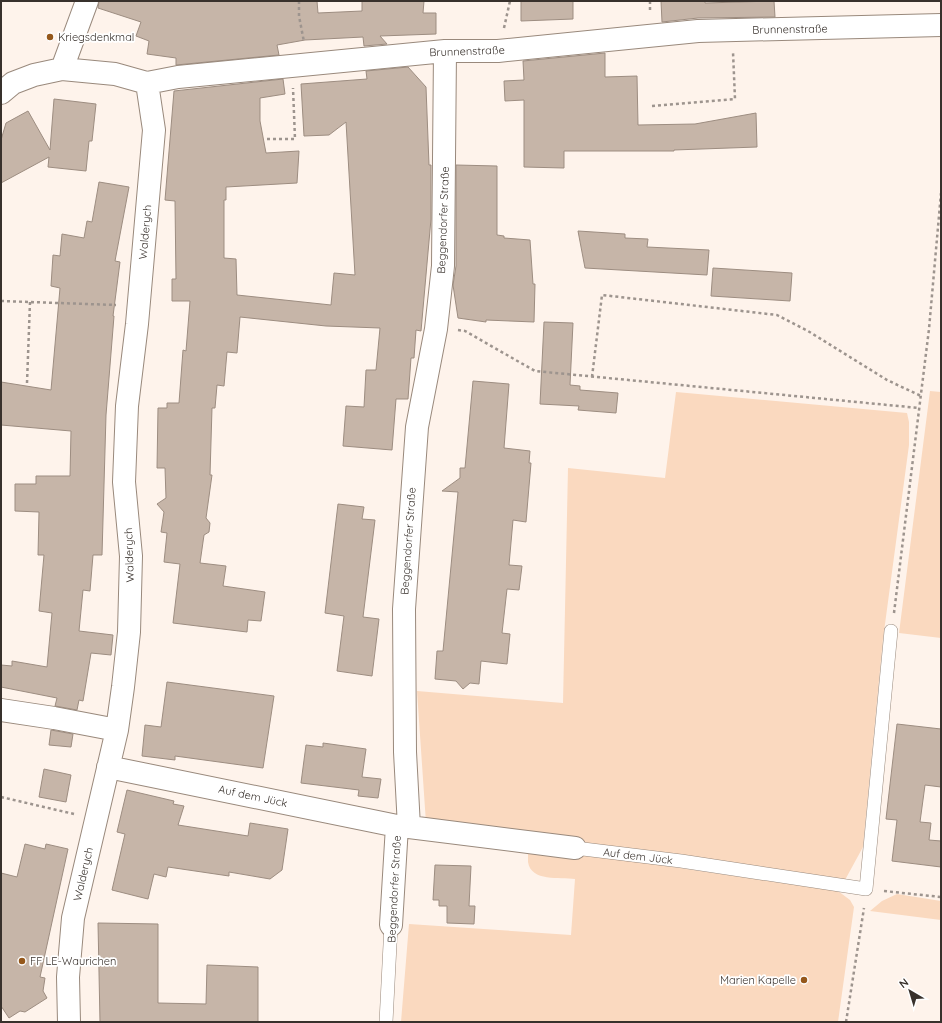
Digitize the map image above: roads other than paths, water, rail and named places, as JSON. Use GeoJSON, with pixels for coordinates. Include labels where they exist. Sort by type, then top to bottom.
{"type":"FeatureCollection","features":[{"type":"Feature","properties":{"kind":"street"},"geometry":{"type":"LineString","coordinates":[[62,69],[87,1]]}},
{"type":"Feature","properties":{"kind":"street","name":"Brunnenstraße"},"geometry":{"type":"LineString","coordinates":[[1,92],[13,83],[34,75],[62,69],[115,74],[147,83],[178,77],[445,51],[498,51],[698,31],[941,25]]}},
{"type":"Feature","properties":{"kind":"street","name":"Beggendorfer Straße"},"geometry":{"type":"LineString","coordinates":[[391,925],[403,827],[405,752],[404,609],[417,427],[436,329],[442,266],[445,51]]}},
{"type":"Feature","properties":{"kind":"street","name":"Walderych"},"geometry":{"type":"LineString","coordinates":[[69,1022],[68,977],[73,918],[117,730],[128,632],[131,556],[124,482],[127,406],[138,306],[154,130],[147,83]]}},
{"type":"Feature","properties":{"kind":"street"},"geometry":{"type":"LineString","coordinates":[[1,710],[117,730]]}},
{"type":"Feature","properties":{"kind":"street","name":"Auf dem Jück"},"geometry":{"type":"LineString","coordinates":[[108,767],[403,827],[575,848]]}},
{"type":"Feature","properties":{"kind":"lane","name":"Auf dem Jück"},"geometry":{"type":"LineString","coordinates":[[575,848],[681,861],[866,889],[892,631]]}},
{"type":"Feature","properties":{"kind":"lane","name":"Beggendorfer Straße"},"geometry":{"type":"LineString","coordinates":[[386,1022],[391,925]]}},
{"type":"Feature","properties":{"kind":"place","name":"Kriegsdenkmal"},"geometry":{"type":"Point","coordinates":[50,37]}},
{"type":"Feature","properties":{"kind":"place","name":"FF LE-Waurichen"},"geometry":{"type":"Point","coordinates":[22,961]}},
{"type":"Feature","properties":{"kind":"place","name":"Marien Kapelle"},"geometry":{"type":"Point","coordinates":[804,980]}}]}
